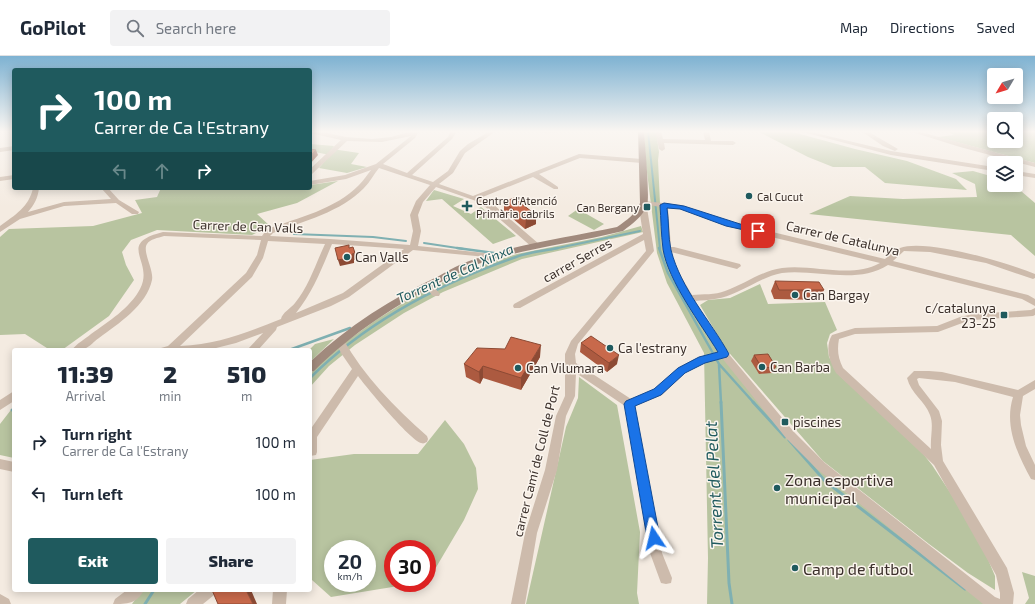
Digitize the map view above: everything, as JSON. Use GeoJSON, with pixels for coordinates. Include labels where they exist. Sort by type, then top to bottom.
{"type":"FeatureCollection","features":[{"type":"Feature","properties":{"kind":"street"},"geometry":{"type":"LineString","coordinates":[[312,171],[327,157]]}},
{"type":"Feature","properties":{"kind":"street"},"geometry":{"type":"LineString","coordinates":[[172,348],[249,275],[263,250],[266,234],[276,228],[314,215],[334,206],[350,196],[362,186],[378,165],[389,157]]}},
{"type":"Feature","properties":{"kind":"street"},"geometry":{"type":"LineString","coordinates":[[408,175],[429,157]]}},
{"type":"Feature","properties":{"kind":"street"},"geometry":{"type":"LineString","coordinates":[[202,348],[232,341],[337,300],[414,246],[417,231],[414,215],[416,208],[434,185],[450,172],[454,162],[458,157]]}},
{"type":"Feature","properties":{"kind":"street"},"geometry":{"type":"LineString","coordinates":[[474,198],[578,157]]}},
{"type":"Feature","properties":{"kind":"street"},"geometry":{"type":"LineString","coordinates":[[586,157],[642,161]]}},
{"type":"Feature","properties":{"kind":"street"},"geometry":{"type":"LineString","coordinates":[[312,367],[342,346],[381,311],[431,289],[474,262],[536,246],[620,229],[631,222],[646,205],[642,157]]}},
{"type":"Feature","properties":{"kind":"street"},"geometry":{"type":"LineString","coordinates":[[918,157],[987,168]]}},
{"type":"Feature","properties":{"kind":"street"},"geometry":{"type":"LineString","coordinates":[[1003,157],[1035,165]]}},
{"type":"Feature","properties":{"kind":"street"},"geometry":{"type":"LineString","coordinates":[[312,183],[346,177],[378,165],[474,198],[492,207],[536,246]]}},
{"type":"Feature","properties":{"kind":"street"},"geometry":{"type":"LineString","coordinates":[[534,174],[556,188]]}},
{"type":"Feature","properties":{"kind":"street"},"geometry":{"type":"LineString","coordinates":[[1023,174],[1035,176]]}},
{"type":"Feature","properties":{"kind":"street"},"geometry":{"type":"LineString","coordinates":[[0,179],[12,177]]}},
{"type":"Feature","properties":{"kind":"street"},"geometry":{"type":"LineString","coordinates":[[0,230],[18,217],[31,204],[36,195],[36,190]]}},
{"type":"Feature","properties":{"kind":"street"},"geometry":{"type":"LineString","coordinates":[[106,190],[135,212]]}},
{"type":"Feature","properties":{"kind":"street"},"geometry":{"type":"LineString","coordinates":[[18,217],[64,204],[118,200]]}},
{"type":"Feature","properties":{"kind":"street","name":"Carrer de Catalunya"},"geometry":{"type":"LineString","coordinates":[[646,205],[681,207],[729,224],[1011,293],[1025,297],[1035,303]]}},
{"type":"Feature","properties":{"kind":"street","name":"carrer Camí de Coll de Port"},"geometry":{"type":"LineString","coordinates":[[518,604],[532,533],[550,470],[561,416],[570,396],[570,354],[574,343],[650,251],[647,235],[646,205]]}},
{"type":"Feature","properties":{"kind":"street"},"geometry":{"type":"LineString","coordinates":[[662,205],[667,250],[674,271],[717,356],[790,435],[821,466],[975,590],[991,602],[997,604]]}},
{"type":"Feature","properties":{"kind":"street","name":"Carrer de Can Valls"},"geometry":{"type":"LineString","coordinates":[[79,348],[129,308],[144,289],[147,283],[148,270],[140,247],[147,239],[163,234],[414,246],[494,256]]}},
{"type":"Feature","properties":{"kind":"street","name":"carrer Serres"},"geometry":{"type":"LineString","coordinates":[[518,306],[647,235]]}},
{"type":"Feature","properties":{"kind":"street"},"geometry":{"type":"LineString","coordinates":[[254,348],[277,324],[291,314],[310,287],[330,241]]}},
{"type":"Feature","properties":{"kind":"street"},"geometry":{"type":"LineString","coordinates":[[688,298],[715,297],[727,294],[772,272],[785,271],[835,274],[877,268],[888,262],[895,253],[903,249],[912,248],[927,249],[996,262],[1033,276]]}},
{"type":"Feature","properties":{"kind":"street"},"geometry":{"type":"LineString","coordinates":[[667,250],[674,249],[737,266]]}},
{"type":"Feature","properties":{"kind":"street"},"geometry":{"type":"LineString","coordinates":[[1006,604],[1007,592],[1002,573],[938,462],[839,370],[832,357],[832,346],[835,337],[855,331],[938,329],[963,319],[1028,314],[1035,311]]}},
{"type":"Feature","properties":{"kind":"street"},"geometry":{"type":"LineString","coordinates":[[342,346],[358,368],[403,422],[423,439]]}},
{"type":"Feature","properties":{"kind":"street"},"geometry":{"type":"LineString","coordinates":[[630,404],[658,392],[682,370],[702,360],[717,356]]}},
{"type":"Feature","properties":{"kind":"street"},"geometry":{"type":"LineString","coordinates":[[571,365],[630,404],[656,553],[666,578]]}},
{"type":"Feature","properties":{"kind":"street"},"geometry":{"type":"LineString","coordinates":[[312,452],[312,436],[358,368]]}},
{"type":"Feature","properties":{"kind":"street"},"geometry":{"type":"LineString","coordinates":[[938,462],[936,445],[938,421],[934,411],[914,386],[912,378],[917,374],[930,374],[995,390],[1019,394]]}},
{"type":"Feature","properties":{"kind":"street"},"geometry":{"type":"LineString","coordinates":[[1035,384],[1019,394],[1015,415],[1022,454],[1035,475]]}},
{"type":"Feature","properties":{"kind":"street"},"geometry":{"type":"LineString","coordinates":[[0,406],[12,397]]}},
{"type":"Feature","properties":{"kind":"street"},"geometry":{"type":"LineString","coordinates":[[0,464],[12,467]]}},
{"type":"Feature","properties":{"kind":"street"},"geometry":{"type":"LineString","coordinates":[[120,604],[135,592]]}},
{"type":"Feature","properties":{"kind":"street"},"geometry":{"type":"LineString","coordinates":[[127,604],[136,592]]}},
{"type":"Feature","properties":{"kind":"street"},"geometry":{"type":"LineString","coordinates":[[193,604],[208,592]]}},
{"type":"Feature","properties":{"kind":"street"},"geometry":{"type":"LineString","coordinates":[[279,604],[280,592]]}},
{"type":"Feature","properties":{"kind":"street"},"geometry":{"type":"LineString","coordinates":[[0,601],[4,604]]}},
{"type":"Feature","properties":{"kind":"green space"},"geometry":{"type":"Polygon","coordinates":[[[329,157],[356,157],[351,164],[367,167],[347,173],[319,168],[329,157]]]}},
{"type":"Feature","properties":{"kind":"green space","name":"Zona esportiva municipal"},"geometry":{"type":"Polygon","coordinates":[[[646,157],[658,157],[662,247],[695,313],[809,458],[843,490],[990,604],[707,604],[708,558],[704,353],[667,283],[657,253],[646,157]]]}},
{"type":"Feature","properties":{"kind":"green space"},"geometry":{"type":"Polygon","coordinates":[[[808,157],[888,157],[907,161],[956,179],[967,190],[885,183],[865,167],[833,167],[808,157]]]}},
{"type":"Feature","properties":{"kind":"green space"},"geometry":{"type":"Polygon","coordinates":[[[1023,157],[1035,157],[1035,163],[1023,160],[1023,157]]]}},
{"type":"Feature","properties":{"kind":"green space"},"geometry":{"type":"Polygon","coordinates":[[[973,171],[987,175],[987,192],[1022,192],[1035,203],[1035,256],[1011,235],[809,214],[850,196],[903,199],[977,197],[975,184],[952,173],[973,171]]]}},
{"type":"Feature","properties":{"kind":"green space"},"geometry":{"type":"Polygon","coordinates":[[[338,181],[297,203],[257,214],[270,226],[252,235],[157,230],[131,240],[122,252],[126,265],[134,280],[109,316],[65,348],[47,348],[25,334],[0,335],[0,237],[9,229],[93,226],[142,213],[135,200],[157,197],[160,190],[312,190],[312,185],[338,181]]]}},
{"type":"Feature","properties":{"kind":"green space"},"geometry":{"type":"Polygon","coordinates":[[[434,190],[464,199],[453,206],[471,214],[481,207],[516,236],[493,244],[442,199],[426,201],[434,190]]]}},
{"type":"Feature","properties":{"kind":"green space"},"geometry":{"type":"Polygon","coordinates":[[[578,209],[604,224],[594,230],[568,216],[578,209]]]}},
{"type":"Feature","properties":{"kind":"green space"},"geometry":{"type":"Polygon","coordinates":[[[641,226],[643,232],[522,259],[443,292],[404,313],[355,345],[329,366],[312,385],[312,372],[333,351],[376,320],[416,295],[464,272],[491,262],[517,254],[602,237],[641,226]]]}},
{"type":"Feature","properties":{"kind":"green space"},"geometry":{"type":"Polygon","coordinates":[[[760,284],[768,304],[825,302],[837,330],[830,334],[827,343],[829,357],[839,375],[917,446],[932,465],[977,533],[995,576],[995,590],[968,573],[929,544],[823,461],[725,348],[700,305],[708,300],[730,298],[760,284]]]}},
{"type":"Feature","properties":{"kind":"green space"},"geometry":{"type":"Polygon","coordinates":[[[334,339],[312,360],[311,348],[315,344],[334,339]]]}},
{"type":"Feature","properties":{"kind":"green space"},"geometry":{"type":"Polygon","coordinates":[[[579,377],[617,405],[640,532],[637,593],[639,604],[526,604],[566,427],[578,398],[579,377]]]}},
{"type":"Feature","properties":{"kind":"green space"},"geometry":{"type":"Polygon","coordinates":[[[12,409],[12,458],[0,455],[0,424],[12,409]]]}},
{"type":"Feature","properties":{"kind":"green space"},"geometry":{"type":"Polygon","coordinates":[[[445,420],[464,444],[476,468],[478,489],[464,520],[436,567],[436,540],[384,540],[384,588],[376,590],[376,540],[324,540],[324,591],[312,580],[312,460],[354,454],[418,454],[445,420]]]}},
{"type":"Feature","properties":{"kind":"green space"},"geometry":{"type":"Polygon","coordinates":[[[1022,572],[1035,576],[1035,604],[1025,604],[1029,598],[1022,572]]]}},
{"type":"Feature","properties":{"kind":"green space"},"geometry":{"type":"Polygon","coordinates":[[[141,592],[195,592],[180,604],[132,604],[141,592]]]}},
{"type":"Feature","properties":{"kind":"green space"},"geometry":{"type":"Polygon","coordinates":[[[325,592],[362,592],[331,597],[325,592]]]}},
{"type":"Feature","properties":{"kind":"building"},"geometry":{"type":"Polygon","coordinates":[[[514,198],[536,215],[526,220],[504,202],[514,198]]]}},
{"type":"Feature","properties":{"kind":"building"},"geometry":{"type":"Polygon","coordinates":[[[349,245],[349,248],[353,247],[355,253],[352,254],[353,257],[338,260],[335,248],[349,245]]]}},
{"type":"Feature","properties":{"kind":"building"},"geometry":{"type":"Polygon","coordinates":[[[775,281],[819,282],[824,290],[779,290],[775,281]]]}},
{"type":"Feature","properties":{"kind":"building"},"geometry":{"type":"Polygon","coordinates":[[[591,336],[619,355],[609,363],[581,343],[591,336]]]}},
{"type":"Feature","properties":{"kind":"building"},"geometry":{"type":"Polygon","coordinates":[[[511,337],[541,345],[521,378],[483,366],[479,372],[464,364],[477,348],[505,349],[511,337]]]}},
{"type":"Feature","properties":{"kind":"building"},"geometry":{"type":"Polygon","coordinates":[[[768,354],[776,367],[762,368],[754,355],[768,354]]]}},
{"type":"Feature","properties":{"kind":"building"},"geometry":{"type":"Polygon","coordinates":[[[213,592],[247,592],[253,604],[218,604],[213,592]]]}},
{"type":"Feature","properties":{"kind":"waterway"},"geometry":{"type":"LineString","coordinates":[[651,157],[660,249]]}},
{"type":"Feature","properties":{"kind":"waterway","name":"Torrent de Cal Xinxa"},"geometry":{"type":"LineString","coordinates":[[556,248],[640,231]]}},
{"type":"Feature","properties":{"kind":"waterway"},"geometry":{"type":"LineString","coordinates":[[294,234],[373,237],[406,241]]}},
{"type":"Feature","properties":{"kind":"waterway"},"geometry":{"type":"LineString","coordinates":[[424,243],[460,248]]}},
{"type":"Feature","properties":{"kind":"waterway"},"geometry":{"type":"LineString","coordinates":[[460,248],[494,253]]}},
{"type":"Feature","properties":{"kind":"waterway","name":"Torrent de Cal Xinxa"},"geometry":{"type":"LineString","coordinates":[[312,376],[356,339],[406,306],[488,267],[521,255],[556,248]]}},
{"type":"Feature","properties":{"kind":"waterway"},"geometry":{"type":"LineString","coordinates":[[659,248],[668,273],[719,364],[754,403]]}},
{"type":"Feature","properties":{"kind":"waterway","name":"Torrent de Cal Xinxa"},"geometry":{"type":"LineString","coordinates":[[295,348],[350,328]]}},
{"type":"Feature","properties":{"kind":"waterway","name":"Torrent del Pelat"},"geometry":{"type":"LineString","coordinates":[[719,365],[721,403]]}},
{"type":"Feature","properties":{"kind":"waterway","name":"Torrent del Pelat"},"geometry":{"type":"LineString","coordinates":[[721,402],[729,583],[732,604]]}},
{"type":"Feature","properties":{"kind":"waterway"},"geometry":{"type":"LineString","coordinates":[[753,402],[785,437]]}},
{"type":"Feature","properties":{"kind":"waterway"},"geometry":{"type":"LineString","coordinates":[[789,440],[825,481],[965,589]]}},
{"type":"Feature","properties":{"kind":"waterway"},"geometry":{"type":"LineString","coordinates":[[145,604],[153,592]]}},
{"type":"Feature","properties":{"kind":"place","name":"Cal Cucut"},"geometry":{"type":"Point","coordinates":[749,196]}},
{"type":"Feature","properties":{"kind":"place","name":"Centre d'Atenció Primària cabrils"},"geometry":{"type":"Point","coordinates":[467,206]}},
{"type":"Feature","properties":{"kind":"place","name":"Can Bergany"},"geometry":{"type":"Point","coordinates":[647,207]}},
{"type":"Feature","properties":{"kind":"place","name":"Can Valls"},"geometry":{"type":"Point","coordinates":[347,257]}},
{"type":"Feature","properties":{"kind":"place","name":"Can Bargay"},"geometry":{"type":"Point","coordinates":[795,295]}},
{"type":"Feature","properties":{"kind":"place","name":"c/catalunya 23-25"},"geometry":{"type":"Point","coordinates":[1004,315]}},
{"type":"Feature","properties":{"kind":"place","name":"Ca l'estrany"},"geometry":{"type":"Point","coordinates":[610,348]}},
{"type":"Feature","properties":{"kind":"place","name":"Can Barba"},"geometry":{"type":"Point","coordinates":[762,367]}},
{"type":"Feature","properties":{"kind":"place","name":"Can Vilumara"},"geometry":{"type":"Point","coordinates":[518,368]}},
{"type":"Feature","properties":{"kind":"place","name":"piscines"},"geometry":{"type":"Point","coordinates":[785,422]}},
{"type":"Feature","properties":{"kind":"place","name":"Zona esportiva municipal"},"geometry":{"type":"Point","coordinates":[777,488]}},
{"type":"Feature","properties":{"kind":"place","name":"Camp de futbol"},"geometry":{"type":"Point","coordinates":[795,568]}},
{"type":"Feature","properties":{"kind":"route"},"geometry":{"type":"LineString","coordinates":[[654,538],[630,404],[658,392],[682,370],[702,360],[724,354],[688,298],[674,271],[667,250],[664,205],[681,207],[729,224],[758,231]]}}]}
